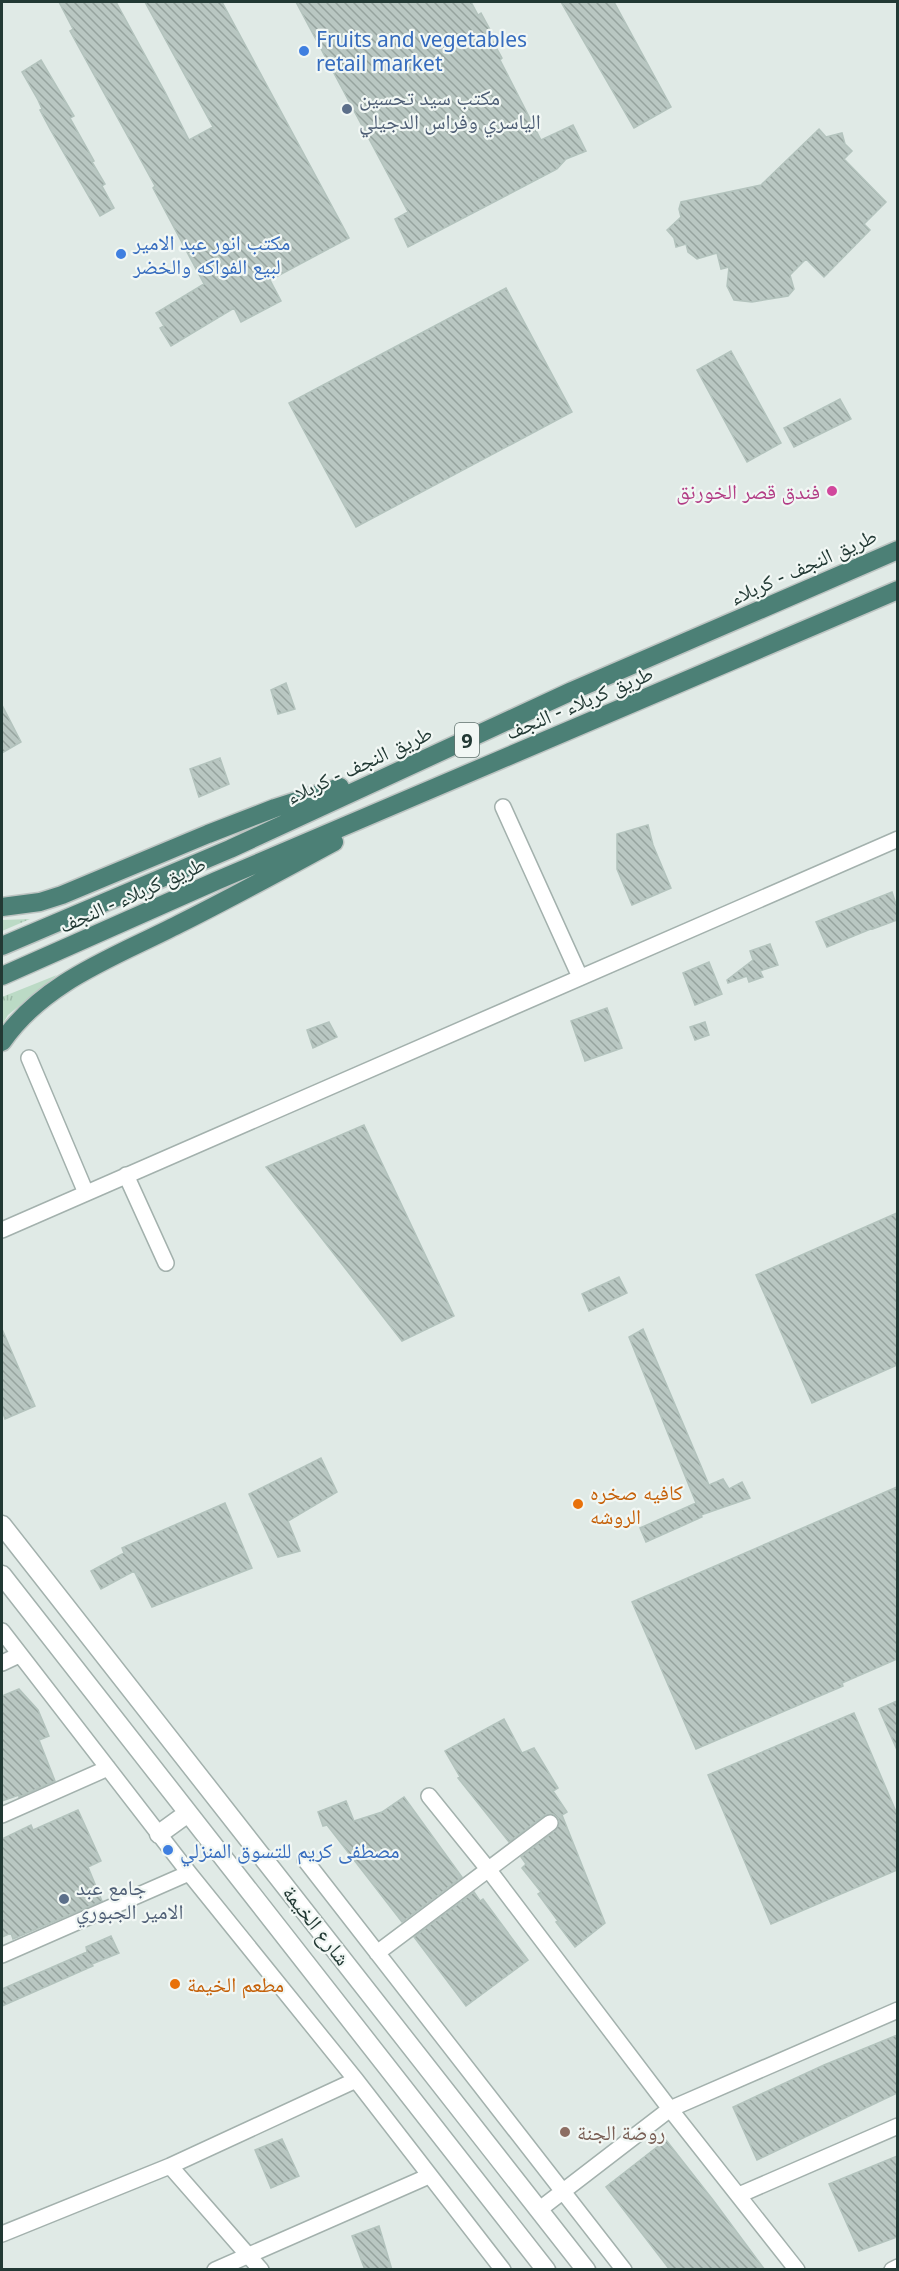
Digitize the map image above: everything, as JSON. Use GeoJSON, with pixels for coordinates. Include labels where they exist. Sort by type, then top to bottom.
{"type":"FeatureCollection","features":[{"type":"Feature","properties":{"kind":"highway","name":"طريق النجف - کربلاء"},"geometry":{"type":"LineString","coordinates":[[2,946],[230,849],[582,687],[897,550]]}},
{"type":"Feature","properties":{"kind":"highway","name":"طريق کربلاء - النجف"},"geometry":{"type":"LineString","coordinates":[[2,976],[216,881],[897,590]]}},
{"type":"Feature","properties":{"kind":"highway"},"geometry":{"type":"LineString","coordinates":[[2,907],[40,902],[62,895],[275,808],[422,760]]}},
{"type":"Feature","properties":{"kind":"highway"},"geometry":{"type":"LineString","coordinates":[[2,1042],[26,1012],[76,975],[273,876],[433,789]]}},
{"type":"Feature","properties":{"kind":"street"},"geometry":{"type":"LineString","coordinates":[[868,603],[897,597]]}},
{"type":"Feature","properties":{"kind":"street"},"geometry":{"type":"LineString","coordinates":[[503,807],[580,977]]}},
{"type":"Feature","properties":{"kind":"street"},"geometry":{"type":"LineString","coordinates":[[2,1230],[897,839]]}},
{"type":"Feature","properties":{"kind":"street"},"geometry":{"type":"LineString","coordinates":[[29,1058],[86,1193]]}},
{"type":"Feature","properties":{"kind":"street"},"geometry":{"type":"LineString","coordinates":[[126,1175],[166,1263]]}},
{"type":"Feature","properties":{"kind":"street","name":"شارع الخيمة"},"geometry":{"type":"LineString","coordinates":[[2,1525],[586,2270]]}},
{"type":"Feature","properties":{"kind":"street","name":"شارع الخيمة"},"geometry":{"type":"LineString","coordinates":[[2,1575],[546,2270]]}},
{"type":"Feature","properties":{"kind":"street"},"geometry":{"type":"LineString","coordinates":[[2,1631],[189,1873],[356,2080],[503,2270]]}},
{"type":"Feature","properties":{"kind":"street"},"geometry":{"type":"LineString","coordinates":[[2,1663],[19,1655]]}},
{"type":"Feature","properties":{"kind":"street"},"geometry":{"type":"LineString","coordinates":[[2,1815],[108,1768]]}},
{"type":"Feature","properties":{"kind":"street"},"geometry":{"type":"LineString","coordinates":[[429,1796],[489,1869],[670,2109],[797,2270]]}},
{"type":"Feature","properties":{"kind":"street"},"geometry":{"type":"LineString","coordinates":[[159,1834],[188,1814]]}},
{"type":"Feature","properties":{"kind":"street"},"geometry":{"type":"LineString","coordinates":[[377,1953],[550,1823]]}},
{"type":"Feature","properties":{"kind":"street"},"geometry":{"type":"LineString","coordinates":[[228,1863],[243,1857],[254,1844]]}},
{"type":"Feature","properties":{"kind":"street"},"geometry":{"type":"LineString","coordinates":[[305,1860],[624,2270]]}},
{"type":"Feature","properties":{"kind":"street"},"geometry":{"type":"LineString","coordinates":[[2,1955],[189,1873]]}},
{"type":"Feature","properties":{"kind":"street"},"geometry":{"type":"LineString","coordinates":[[290,1943],[301,1930],[315,1923]]}},
{"type":"Feature","properties":{"kind":"street"},"geometry":{"type":"LineString","coordinates":[[540,2209],[670,2109],[897,2010]]}},
{"type":"Feature","properties":{"kind":"street"},"geometry":{"type":"LineString","coordinates":[[2,2234],[170,2166],[356,2080]]}},
{"type":"Feature","properties":{"kind":"street"},"geometry":{"type":"LineString","coordinates":[[739,2196],[897,2126]]}},
{"type":"Feature","properties":{"kind":"street"},"geometry":{"type":"LineString","coordinates":[[170,2166],[261,2270]]}},
{"type":"Feature","properties":{"kind":"street"},"geometry":{"type":"LineString","coordinates":[[215,2270],[429,2176]]}},
{"type":"Feature","properties":{"kind":"street"},"geometry":{"type":"LineString","coordinates":[[892,2270],[897,2267]]}},
{"type":"Feature","properties":{"kind":"green space"},"geometry":{"type":"Polygon","coordinates":[[[30,919],[2,931],[2,920],[30,919]]]}},
{"type":"Feature","properties":{"kind":"green space"},"geometry":{"type":"Polygon","coordinates":[[[57,975],[8,1015],[2,1025],[2,997],[57,975]]]}},
{"type":"Feature","properties":{"kind":"building"},"geometry":{"type":"Polygon","coordinates":[[[59,2],[116,2],[189,140],[213,127],[145,2],[222,2],[349,238],[270,280],[281,301],[241,322],[234,308],[171,346],[160,328],[164,326],[156,313],[204,284],[153,188],[155,186],[70,31],[73,29],[59,2]]]}},
{"type":"Feature","properties":{"kind":"building"},"geometry":{"type":"Polygon","coordinates":[[[296,2],[471,2],[478,15],[481,13],[493,35],[490,36],[502,58],[500,60],[541,140],[573,125],[586,151],[566,159],[557,169],[408,247],[395,219],[408,212],[296,2]]]}},
{"type":"Feature","properties":{"kind":"building"},"geometry":{"type":"Polygon","coordinates":[[[561,2],[614,2],[671,107],[634,128],[561,2]]]}},
{"type":"Feature","properties":{"kind":"building"},"geometry":{"type":"Polygon","coordinates":[[[41,60],[74,116],[70,118],[105,184],[102,186],[114,208],[100,216],[50,129],[40,110],[42,109],[38,100],[22,72],[41,60]]]}},
{"type":"Feature","properties":{"kind":"building"},"geometry":{"type":"Polygon","coordinates":[[[819,129],[826,137],[842,133],[845,144],[852,151],[844,159],[886,202],[864,224],[870,230],[824,277],[806,259],[790,275],[794,289],[788,296],[752,302],[734,300],[727,286],[729,267],[721,269],[717,253],[697,259],[688,252],[686,244],[676,247],[674,238],[667,230],[681,217],[679,209],[681,202],[761,185],[819,129]]]}},
{"type":"Feature","properties":{"kind":"building"},"geometry":{"type":"Polygon","coordinates":[[[506,288],[572,412],[356,527],[289,403],[506,288]]]}},
{"type":"Feature","properties":{"kind":"building"},"geometry":{"type":"Polygon","coordinates":[[[731,351],[781,443],[747,462],[697,370],[731,351]]]}},
{"type":"Feature","properties":{"kind":"building"},"geometry":{"type":"Polygon","coordinates":[[[840,399],[851,419],[794,447],[784,428],[840,399]]]}},
{"type":"Feature","properties":{"kind":"building"},"geometry":{"type":"Polygon","coordinates":[[[286,683],[295,709],[278,714],[271,690],[286,683]]]}},
{"type":"Feature","properties":{"kind":"building"},"geometry":{"type":"Polygon","coordinates":[[[2,705],[21,742],[2,753],[2,705]]]}},
{"type":"Feature","properties":{"kind":"building"},"geometry":{"type":"Polygon","coordinates":[[[220,758],[229,784],[199,797],[190,769],[220,758]]]}},
{"type":"Feature","properties":{"kind":"building"},"geometry":{"type":"Polygon","coordinates":[[[648,825],[653,845],[671,888],[632,905],[617,869],[617,834],[648,825]]]}},
{"type":"Feature","properties":{"kind":"building"},"geometry":{"type":"Polygon","coordinates":[[[892,892],[897,907],[897,920],[827,947],[816,922],[892,892]]]}},
{"type":"Feature","properties":{"kind":"building"},"geometry":{"type":"Polygon","coordinates":[[[770,944],[778,965],[760,971],[763,977],[749,982],[747,976],[728,983],[727,980],[753,960],[750,951],[770,944]]]}},
{"type":"Feature","properties":{"kind":"building"},"geometry":{"type":"Polygon","coordinates":[[[709,962],[722,994],[695,1005],[683,973],[709,962]]]}},
{"type":"Feature","properties":{"kind":"building"},"geometry":{"type":"Polygon","coordinates":[[[607,1008],[622,1048],[585,1061],[571,1021],[607,1008]]]}},
{"type":"Feature","properties":{"kind":"building"},"geometry":{"type":"Polygon","coordinates":[[[329,1022],[337,1037],[313,1048],[307,1030],[329,1022]]]}},
{"type":"Feature","properties":{"kind":"building"},"geometry":{"type":"Polygon","coordinates":[[[705,1022],[709,1035],[695,1040],[690,1027],[705,1022]]]}},
{"type":"Feature","properties":{"kind":"building"},"geometry":{"type":"Polygon","coordinates":[[[364,1125],[454,1316],[402,1341],[266,1167],[364,1125]]]}},
{"type":"Feature","properties":{"kind":"building"},"geometry":{"type":"Polygon","coordinates":[[[897,1213],[897,1365],[812,1403],[756,1275],[897,1213]]]}},
{"type":"Feature","properties":{"kind":"building"},"geometry":{"type":"Polygon","coordinates":[[[619,1277],[627,1293],[589,1311],[582,1294],[619,1277]]]}},
{"type":"Feature","properties":{"kind":"building"},"geometry":{"type":"Polygon","coordinates":[[[2,1329],[35,1406],[5,1419],[2,1410],[2,1329]]]}},
{"type":"Feature","properties":{"kind":"building"},"geometry":{"type":"Polygon","coordinates":[[[643,1329],[709,1485],[723,1479],[729,1489],[742,1482],[750,1498],[701,1515],[702,1517],[646,1542],[640,1528],[696,1503],[629,1337],[643,1329]]]}},
{"type":"Feature","properties":{"kind":"building"},"geometry":{"type":"Polygon","coordinates":[[[321,1458],[337,1492],[288,1521],[300,1551],[278,1557],[249,1494],[321,1458]]]}},
{"type":"Feature","properties":{"kind":"building"},"geometry":{"type":"Polygon","coordinates":[[[897,1487],[897,1659],[842,1683],[843,1686],[696,1749],[632,1602],[897,1487]]]}},
{"type":"Feature","properties":{"kind":"building"},"geometry":{"type":"Polygon","coordinates":[[[225,1503],[252,1568],[152,1607],[134,1571],[101,1589],[91,1571],[124,1553],[122,1548],[225,1503]]]}},
{"type":"Feature","properties":{"kind":"building"},"geometry":{"type":"Polygon","coordinates":[[[19,1689],[38,1710],[49,1736],[39,1740],[55,1781],[19,1797],[19,1795],[2,1801],[2,1696],[19,1689]]]}},
{"type":"Feature","properties":{"kind":"building"},"geometry":{"type":"Polygon","coordinates":[[[897,1701],[897,1750],[879,1709],[897,1701]]]}},
{"type":"Feature","properties":{"kind":"building"},"geometry":{"type":"Polygon","coordinates":[[[854,1713],[897,1814],[897,1870],[771,1924],[708,1775],[854,1713]]]}},
{"type":"Feature","properties":{"kind":"building"},"geometry":{"type":"Polygon","coordinates":[[[504,1719],[522,1753],[534,1748],[558,1788],[553,1791],[567,1812],[562,1815],[605,1923],[575,1947],[538,1894],[541,1892],[522,1868],[526,1864],[521,1857],[556,1830],[560,1822],[558,1818],[553,1814],[545,1815],[509,1842],[458,1778],[460,1777],[445,1751],[504,1719]]]}},
{"type":"Feature","properties":{"kind":"building"},"geometry":{"type":"Polygon","coordinates":[[[404,1797],[462,1877],[402,1922],[327,1825],[323,1826],[318,1812],[346,1801],[354,1821],[382,1812],[404,1797]]]}},
{"type":"Feature","properties":{"kind":"building"},"geometry":{"type":"Polygon","coordinates":[[[78,1810],[101,1861],[88,1867],[102,1901],[13,1939],[11,1933],[2,1937],[2,1839],[31,1825],[33,1830],[78,1810]]]}},
{"type":"Feature","properties":{"kind":"building"},"geometry":{"type":"Polygon","coordinates":[[[474,1892],[480,1901],[483,1899],[528,1960],[466,2006],[414,1937],[474,1892]]]}},
{"type":"Feature","properties":{"kind":"building"},"geometry":{"type":"Polygon","coordinates":[[[111,1936],[119,1953],[2,2006],[2,1989],[87,1952],[86,1947],[111,1936]]]}},
{"type":"Feature","properties":{"kind":"building"},"geometry":{"type":"Polygon","coordinates":[[[897,2035],[897,2093],[757,2160],[733,2107],[824,2065],[897,2035]]]}},
{"type":"Feature","properties":{"kind":"building"},"geometry":{"type":"Polygon","coordinates":[[[282,2139],[299,2176],[271,2188],[255,2150],[282,2139]]]}},
{"type":"Feature","properties":{"kind":"building"},"geometry":{"type":"Polygon","coordinates":[[[666,2140],[765,2270],[670,2270],[606,2187],[666,2140]]]}},
{"type":"Feature","properties":{"kind":"building"},"geometry":{"type":"Polygon","coordinates":[[[897,2156],[897,2237],[859,2251],[829,2184],[897,2156]]]}},
{"type":"Feature","properties":{"kind":"building"},"geometry":{"type":"Polygon","coordinates":[[[379,2226],[392,2270],[365,2270],[352,2236],[379,2226]]]}},
{"type":"Feature","properties":{"kind":"place","name":"Fruits and vegetables retail market"},"geometry":{"type":"Point","coordinates":[304,51]}},
{"type":"Feature","properties":{"kind":"place","name":"مكتب سيد تحسين الياسري وفراس الدجيلي"},"geometry":{"type":"Point","coordinates":[347,109]}},
{"type":"Feature","properties":{"kind":"place","name":"مكتب انور عبد الامير لبيع الفواكه والخضر"},"geometry":{"type":"Point","coordinates":[121,254]}},
{"type":"Feature","properties":{"kind":"place","name":"فندق قصر الخورنق"},"geometry":{"type":"Point","coordinates":[832,491]}},
{"type":"Feature","properties":{"kind":"place","name":"كافيه صخره الروشه"},"geometry":{"type":"Point","coordinates":[578,1504]}},
{"type":"Feature","properties":{"kind":"place","name":"مصطفى كريم للتسوق المنزلي"},"geometry":{"type":"Point","coordinates":[168,1850]}},
{"type":"Feature","properties":{"kind":"place","name":"جامع عبد الامير الجبوري"},"geometry":{"type":"Point","coordinates":[64,1899]}},
{"type":"Feature","properties":{"kind":"place","name":"مطعم الخيمة"},"geometry":{"type":"Point","coordinates":[175,1984]}},
{"type":"Feature","properties":{"kind":"place","name":"روضة الجنة"},"geometry":{"type":"Point","coordinates":[565,2132]}}]}
